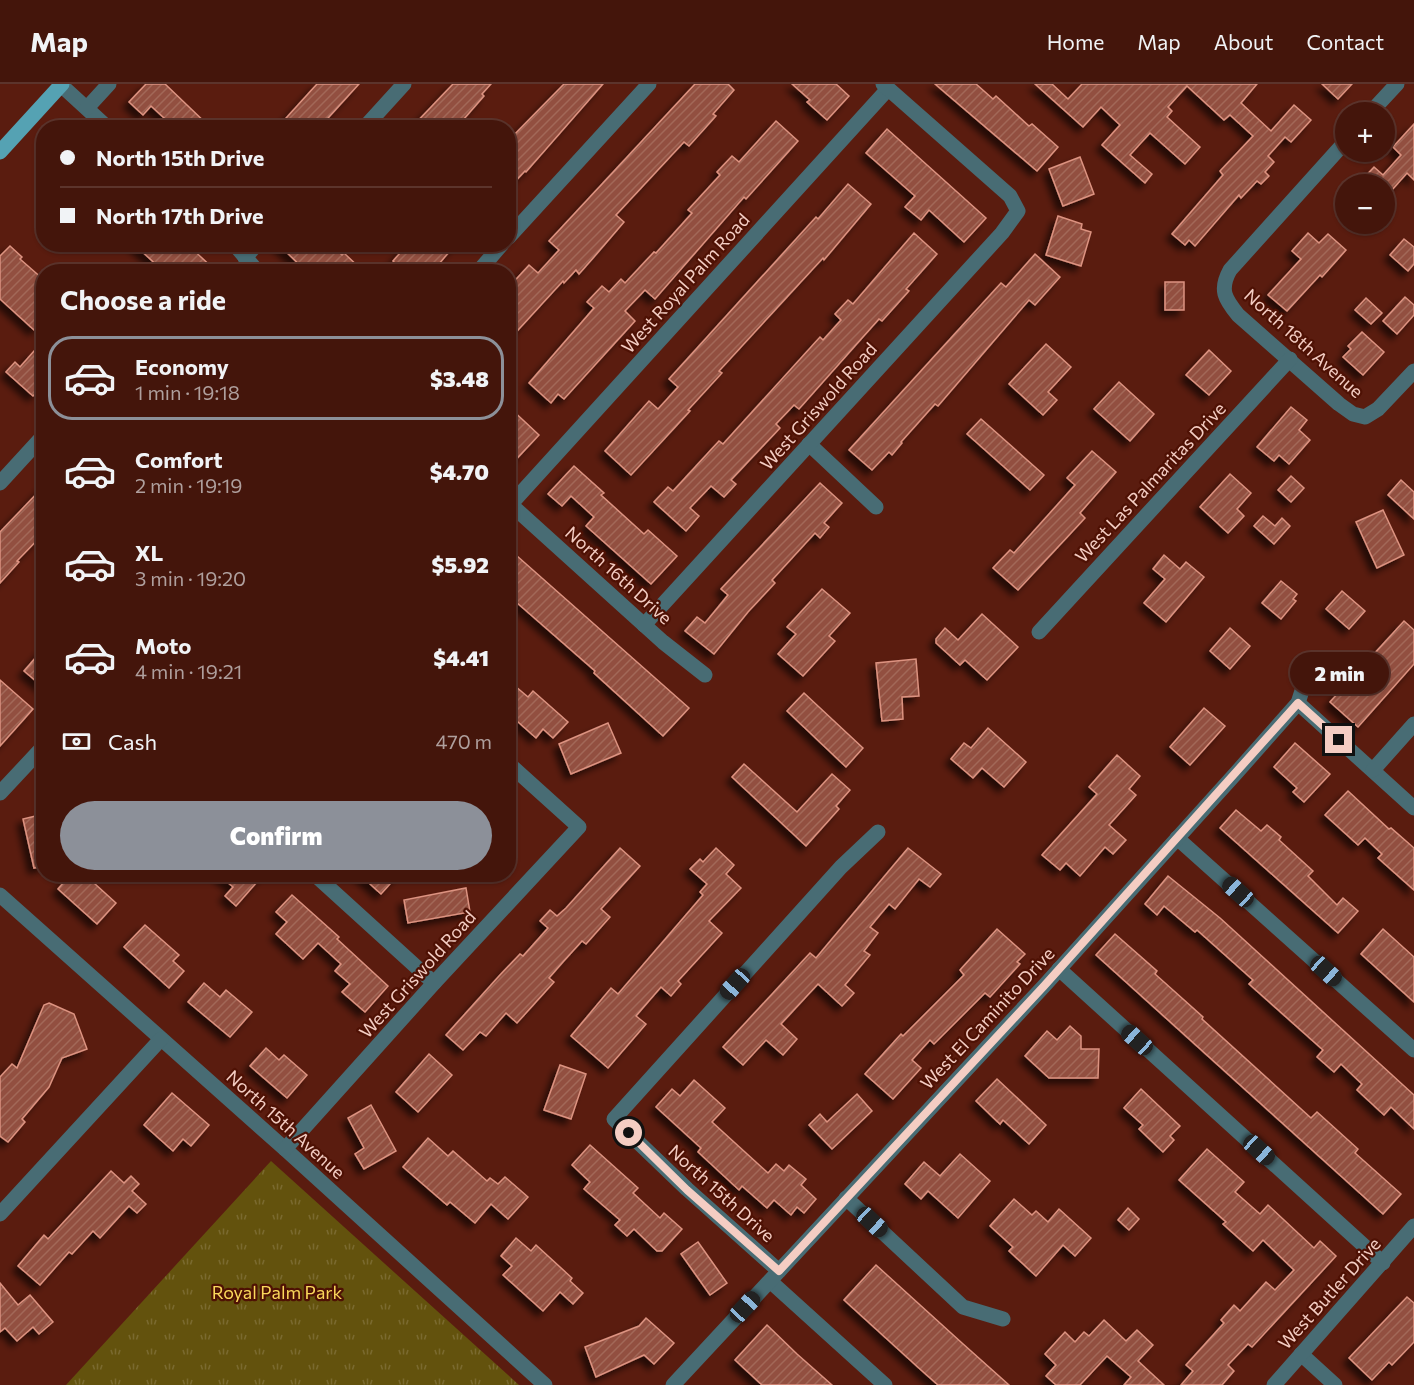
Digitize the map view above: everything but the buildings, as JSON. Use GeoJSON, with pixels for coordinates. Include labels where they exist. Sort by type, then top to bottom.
{"type":"FeatureCollection","features":[{"type":"Feature","properties":{"kind":"main road"},"geometry":{"type":"LineString","coordinates":[[1,148],[62,85]]}},
{"type":"Feature","properties":{"kind":"street"},"geometry":{"type":"LineString","coordinates":[[87,108],[109,84]]}},
{"type":"Feature","properties":{"kind":"street"},"geometry":{"type":"LineString","coordinates":[[371,120],[404,84]]}},
{"type":"Feature","properties":{"kind":"street"},"geometry":{"type":"LineString","coordinates":[[516,229],[649,84]]}},
{"type":"Feature","properties":{"kind":"street"},"geometry":{"type":"LineString","coordinates":[[1380,102],[1397,84]]}},
{"type":"Feature","properties":{"kind":"street"},"geometry":{"type":"LineString","coordinates":[[62,85],[100,120]]}},
{"type":"Feature","properties":{"kind":"street","name":"West Griswold Road"},"geometry":{"type":"LineString","coordinates":[[644,625],[1002,234],[1018,211],[1010,196],[885,86]]}},
{"type":"Feature","properties":{"kind":"street","name":"West Royal Palm Road"},"geometry":{"type":"LineString","coordinates":[[516,496],[885,86]]}},
{"type":"Feature","properties":{"kind":"street","name":"North 18th Avenue"},"geometry":{"type":"LineString","coordinates":[[1335,153],[1230,270],[1225,279],[1223,291],[1229,304],[1238,315],[1353,414],[1365,417],[1378,410],[1414,370]]}},
{"type":"Feature","properties":{"kind":"street"},"geometry":{"type":"LineString","coordinates":[[240,252],[251,264]]}},
{"type":"Feature","properties":{"kind":"street"},"geometry":{"type":"LineString","coordinates":[[245,258],[250,252]]}},
{"type":"Feature","properties":{"kind":"street"},"geometry":{"type":"LineString","coordinates":[[485,264],[495,252]]}},
{"type":"Feature","properties":{"kind":"street","name":"West Las Palmaritas Drive"},"geometry":{"type":"LineString","coordinates":[[1039,632],[1290,359]]}},
{"type":"Feature","properties":{"kind":"street"},"geometry":{"type":"LineString","coordinates":[[0,483],[36,444]]}},
{"type":"Feature","properties":{"kind":"street"},"geometry":{"type":"LineString","coordinates":[[809,444],[876,507]]}},
{"type":"Feature","properties":{"kind":"street","name":"North 16th Drive"},"geometry":{"type":"LineString","coordinates":[[516,508],[644,625],[705,675]]}},
{"type":"Feature","properties":{"kind":"street","name":"West El Caminito Drive"},"geometry":{"type":"LineString","coordinates":[[673,1385],[1059,969],[1298,703],[1310,666]]}},
{"type":"Feature","properties":{"kind":"street"},"geometry":{"type":"LineString","coordinates":[[1298,703],[1414,808]]}},
{"type":"Feature","properties":{"kind":"street"},"geometry":{"type":"LineString","coordinates":[[1373,770],[1414,724]]}},
{"type":"Feature","properties":{"kind":"street"},"geometry":{"type":"LineString","coordinates":[[0,793],[36,755]]}},
{"type":"Feature","properties":{"kind":"street","name":"West Griswold Road"},"geometry":{"type":"LineString","coordinates":[[285,1149],[434,983],[579,827],[516,770]]}},
{"type":"Feature","properties":{"kind":"street","name":"North 15th Drive"},"geometry":{"type":"LineString","coordinates":[[878,832],[833,875],[614,1119],[885,1385]]}},
{"type":"Feature","properties":{"kind":"street"},"geometry":{"type":"LineString","coordinates":[[1178,838],[1414,1050]]}},
{"type":"Feature","properties":{"kind":"street"},"geometry":{"type":"LineString","coordinates":[[324,882],[434,983]]}},
{"type":"Feature","properties":{"kind":"street","name":"North 15th Avenue"},"geometry":{"type":"LineString","coordinates":[[0,895],[545,1385]]}},
{"type":"Feature","properties":{"kind":"street"},"geometry":{"type":"LineString","coordinates":[[1059,969],[1383,1263]]}},
{"type":"Feature","properties":{"kind":"street"},"geometry":{"type":"LineString","coordinates":[[0,1214],[162,1039]]}},
{"type":"Feature","properties":{"kind":"street"},"geometry":{"type":"LineString","coordinates":[[846,1198],[963,1307],[1003,1319]]}},
{"type":"Feature","properties":{"kind":"street","name":"West Butler Drive"},"geometry":{"type":"LineString","coordinates":[[1274,1385],[1414,1226]]}},
{"type":"Feature","properties":{"kind":"street"},"geometry":{"type":"LineString","coordinates":[[1301,1354],[1335,1385]]}},
{"type":"Feature","properties":{"kind":"green space","name":"Royal Palm Park"},"geometry":{"type":"Polygon","coordinates":[[[271,1161],[519,1385],[66,1385],[271,1161]]]}},
{"type":"Feature","properties":{"kind":"route"},"geometry":{"type":"LineString","coordinates":[[629,1133],[687,1190],[779,1271],[1044,986],[1298,703],[1339,740]]}}]}
